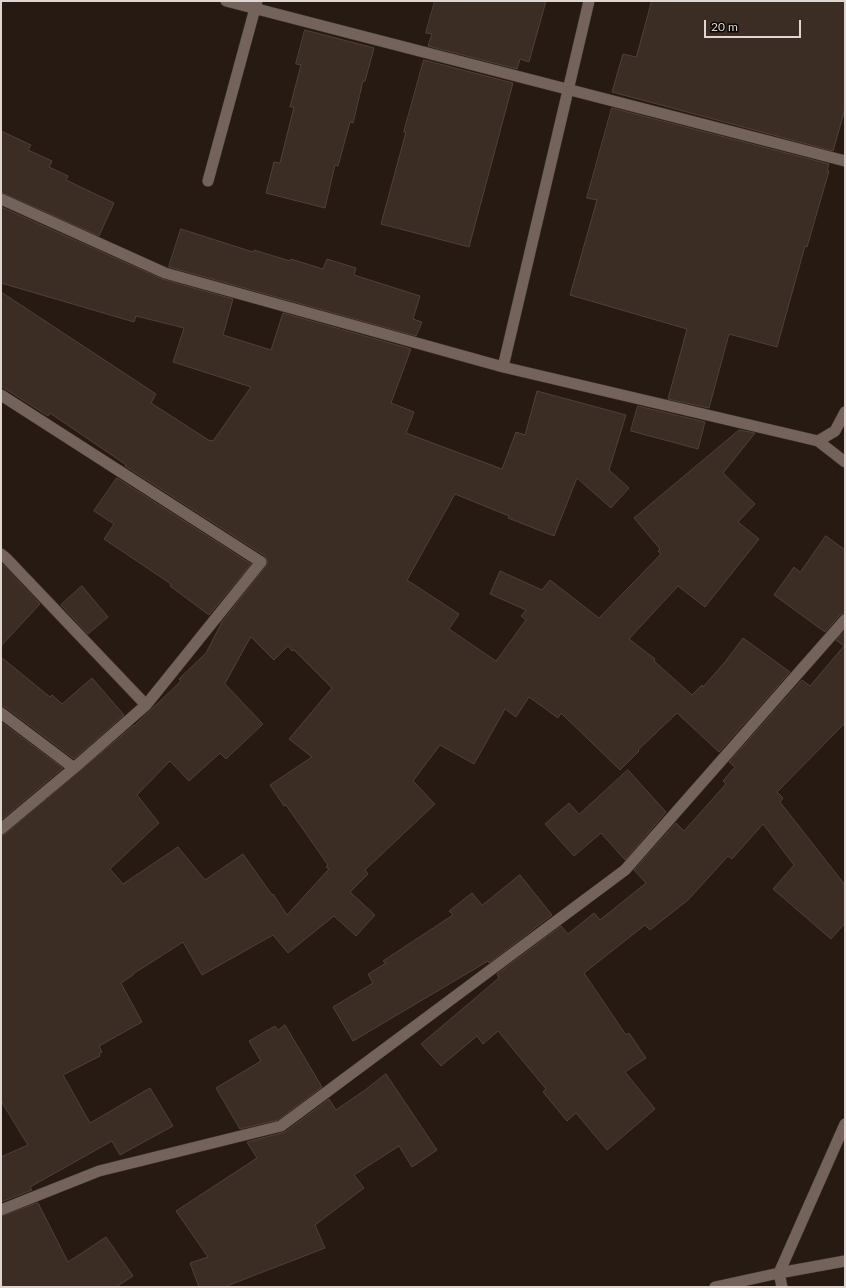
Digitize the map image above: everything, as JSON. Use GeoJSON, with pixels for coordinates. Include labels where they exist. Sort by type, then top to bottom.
{"type":"FeatureCollection","features":[{"type":"Feature","properties":{"kind":"street"},"geometry":{"type":"LineString","coordinates":[[226,1],[256,5],[845,161]]}},
{"type":"Feature","properties":{"kind":"street"},"geometry":{"type":"LineString","coordinates":[[503,367],[589,1]]}},
{"type":"Feature","properties":{"kind":"street"},"geometry":{"type":"LineString","coordinates":[[208,181],[256,5]]}},
{"type":"Feature","properties":{"kind":"street"},"geometry":{"type":"LineString","coordinates":[[1,199],[165,273],[503,367],[818,441],[845,462]]}},
{"type":"Feature","properties":{"kind":"street"},"geometry":{"type":"LineString","coordinates":[[1,395],[261,562],[146,705],[1,829]]}},
{"type":"Feature","properties":{"kind":"street"},"geometry":{"type":"LineString","coordinates":[[818,441],[835,431],[845,412]]}},
{"type":"Feature","properties":{"kind":"street"},"geometry":{"type":"LineString","coordinates":[[1,554],[146,705]]}},
{"type":"Feature","properties":{"kind":"street"},"geometry":{"type":"LineString","coordinates":[[1,1210],[99,1171],[281,1126],[625,870],[845,620]]}},
{"type":"Feature","properties":{"kind":"street"},"geometry":{"type":"LineString","coordinates":[[1,713],[74,768]]}},
{"type":"Feature","properties":{"kind":"street"},"geometry":{"type":"LineString","coordinates":[[782,1287],[779,1273],[845,1124]]}},
{"type":"Feature","properties":{"kind":"street"},"geometry":{"type":"LineString","coordinates":[[716,1287],[779,1273],[845,1261]]}},
{"type":"Feature","properties":{"kind":"building"},"geometry":{"type":"Polygon","coordinates":[[[435,1],[546,1],[529,62],[520,59],[517,69],[428,46],[432,34],[426,33],[435,1]]]}},
{"type":"Feature","properties":{"kind":"building"},"geometry":{"type":"Polygon","coordinates":[[[652,1],[845,1],[845,109],[833,151],[612,92],[623,54],[636,57],[652,1]]]}},
{"type":"Feature","properties":{"kind":"building"},"geometry":{"type":"Polygon","coordinates":[[[305,30],[374,48],[365,81],[363,81],[353,123],[350,122],[338,166],[335,165],[325,208],[266,193],[274,162],[280,163],[294,107],[290,107],[301,65],[296,64],[305,30]]]}},
{"type":"Feature","properties":{"kind":"building"},"geometry":{"type":"Polygon","coordinates":[[[424,60],[513,83],[469,247],[381,224],[424,60]]]}},
{"type":"Feature","properties":{"kind":"building"},"geometry":{"type":"Polygon","coordinates":[[[612,108],[829,164],[827,171],[829,171],[807,247],[805,246],[777,347],[729,334],[709,408],[668,399],[687,329],[570,295],[597,200],[587,198],[612,108]]]}},
{"type":"Feature","properties":{"kind":"building"},"geometry":{"type":"Polygon","coordinates":[[[1,131],[31,145],[28,150],[52,161],[49,167],[68,176],[66,180],[114,203],[99,236],[1,192],[1,131]]]}},
{"type":"Feature","properties":{"kind":"building"},"geometry":{"type":"Polygon","coordinates":[[[1,207],[162,279],[233,299],[223,335],[271,350],[283,313],[411,349],[391,403],[414,412],[406,433],[502,469],[516,432],[525,435],[537,391],[626,415],[609,470],[629,488],[611,508],[577,478],[554,536],[508,518],[509,516],[455,494],[407,580],[459,614],[449,629],[496,661],[526,620],[521,616],[526,610],[490,594],[500,571],[542,590],[550,580],[599,618],[661,554],[658,551],[660,549],[634,518],[739,430],[755,433],[723,473],[755,504],[738,522],[759,539],[705,607],[678,586],[629,639],[655,659],[654,661],[692,695],[702,685],[703,687],[725,662],[743,638],[790,672],[719,752],[677,713],[638,750],[639,751],[620,770],[561,713],[558,718],[529,697],[516,717],[505,709],[474,764],[440,745],[413,781],[435,804],[365,870],[368,874],[350,892],[375,915],[356,936],[334,916],[288,953],[273,935],[202,975],[183,942],[133,974],[121,983],[142,1022],[99,1046],[102,1052],[99,1054],[100,1056],[63,1075],[90,1123],[150,1088],[173,1126],[120,1155],[112,1141],[30,1187],[32,1190],[1,1202],[1,1157],[28,1145],[1,1101],[1,836],[134,726],[181,681],[179,679],[206,653],[221,623],[268,562],[265,556],[125,466],[126,465],[122,462],[50,413],[48,416],[1,386],[1,292],[156,394],[151,403],[210,441],[213,441],[251,387],[173,362],[184,328],[136,316],[134,322],[1,283],[1,207]],[[251,637],[225,684],[263,724],[226,759],[220,753],[189,781],[170,761],[137,795],[159,823],[110,869],[123,884],[178,847],[205,880],[243,854],[287,915],[329,869],[326,867],[328,865],[286,805],[284,806],[270,785],[312,757],[289,739],[332,688],[294,650],[292,651],[288,646],[274,660],[251,637]]]}},
{"type":"Feature","properties":{"kind":"building"},"geometry":{"type":"Polygon","coordinates":[[[181,229],[253,252],[254,250],[323,269],[327,259],[356,268],[354,275],[420,296],[413,319],[422,322],[416,336],[169,267],[181,229]]]}},
{"type":"Feature","properties":{"kind":"building"},"geometry":{"type":"Polygon","coordinates":[[[638,406],[705,422],[698,449],[631,431],[638,406]]]}},
{"type":"Feature","properties":{"kind":"building"},"geometry":{"type":"Polygon","coordinates":[[[117,478],[251,564],[209,615],[170,586],[171,584],[104,539],[114,524],[94,511],[117,478]]]}},
{"type":"Feature","properties":{"kind":"building"},"geometry":{"type":"Polygon","coordinates":[[[826,536],[845,550],[845,613],[840,615],[825,632],[774,595],[794,567],[800,572],[826,536]]]}},
{"type":"Feature","properties":{"kind":"building"},"geometry":{"type":"Polygon","coordinates":[[[1,563],[40,604],[1,646],[1,563]]]}},
{"type":"Feature","properties":{"kind":"building"},"geometry":{"type":"Polygon","coordinates":[[[82,586],[108,617],[88,634],[61,605],[82,586]]]}},
{"type":"Feature","properties":{"kind":"building"},"geometry":{"type":"Polygon","coordinates":[[[845,631],[845,723],[777,792],[783,798],[780,802],[845,885],[845,923],[831,939],[773,889],[794,865],[763,824],[732,859],[728,856],[688,900],[650,930],[645,925],[584,973],[626,1035],[629,1033],[646,1058],[625,1072],[655,1109],[607,1150],[576,1113],[567,1121],[543,1092],[546,1089],[498,1031],[483,1044],[477,1036],[441,1066],[421,1044],[499,978],[497,974],[561,926],[568,934],[594,913],[600,920],[646,883],[634,870],[676,823],[684,831],[726,784],[723,781],[735,767],[729,762],[802,680],[810,686],[844,646],[836,640],[845,631]]]}},
{"type":"Feature","properties":{"kind":"building"},"geometry":{"type":"Polygon","coordinates":[[[1,657],[50,697],[52,695],[62,704],[92,678],[124,715],[74,759],[5,707],[1,706],[1,657]]]}},
{"type":"Feature","properties":{"kind":"building"},"geometry":{"type":"Polygon","coordinates":[[[1,722],[63,768],[1,820],[1,722]]]}},
{"type":"Feature","properties":{"kind":"building"},"geometry":{"type":"Polygon","coordinates":[[[628,770],[666,812],[625,860],[601,833],[574,856],[545,824],[569,803],[579,814],[628,770]]]}},
{"type":"Feature","properties":{"kind":"building"},"geometry":{"type":"Polygon","coordinates":[[[520,875],[552,915],[489,963],[488,961],[353,1041],[333,1007],[373,983],[368,974],[386,963],[383,961],[453,915],[449,911],[472,893],[482,905],[520,875]]]}},
{"type":"Feature","properties":{"kind":"building"},"geometry":{"type":"Polygon","coordinates":[[[285,1025],[322,1087],[278,1120],[240,1129],[216,1088],[261,1061],[249,1041],[275,1026],[278,1030],[285,1025]]]}},
{"type":"Feature","properties":{"kind":"building"},"geometry":{"type":"Polygon","coordinates":[[[386,1074],[437,1150],[412,1167],[399,1146],[354,1175],[364,1188],[315,1225],[325,1248],[224,1287],[199,1287],[190,1263],[208,1257],[176,1211],[257,1158],[247,1142],[285,1132],[329,1099],[336,1110],[386,1074]]]}},
{"type":"Feature","properties":{"kind":"building"},"geometry":{"type":"Polygon","coordinates":[[[38,1203],[68,1262],[106,1237],[133,1276],[116,1287],[1,1287],[1,1217],[38,1203]]]}}]}
